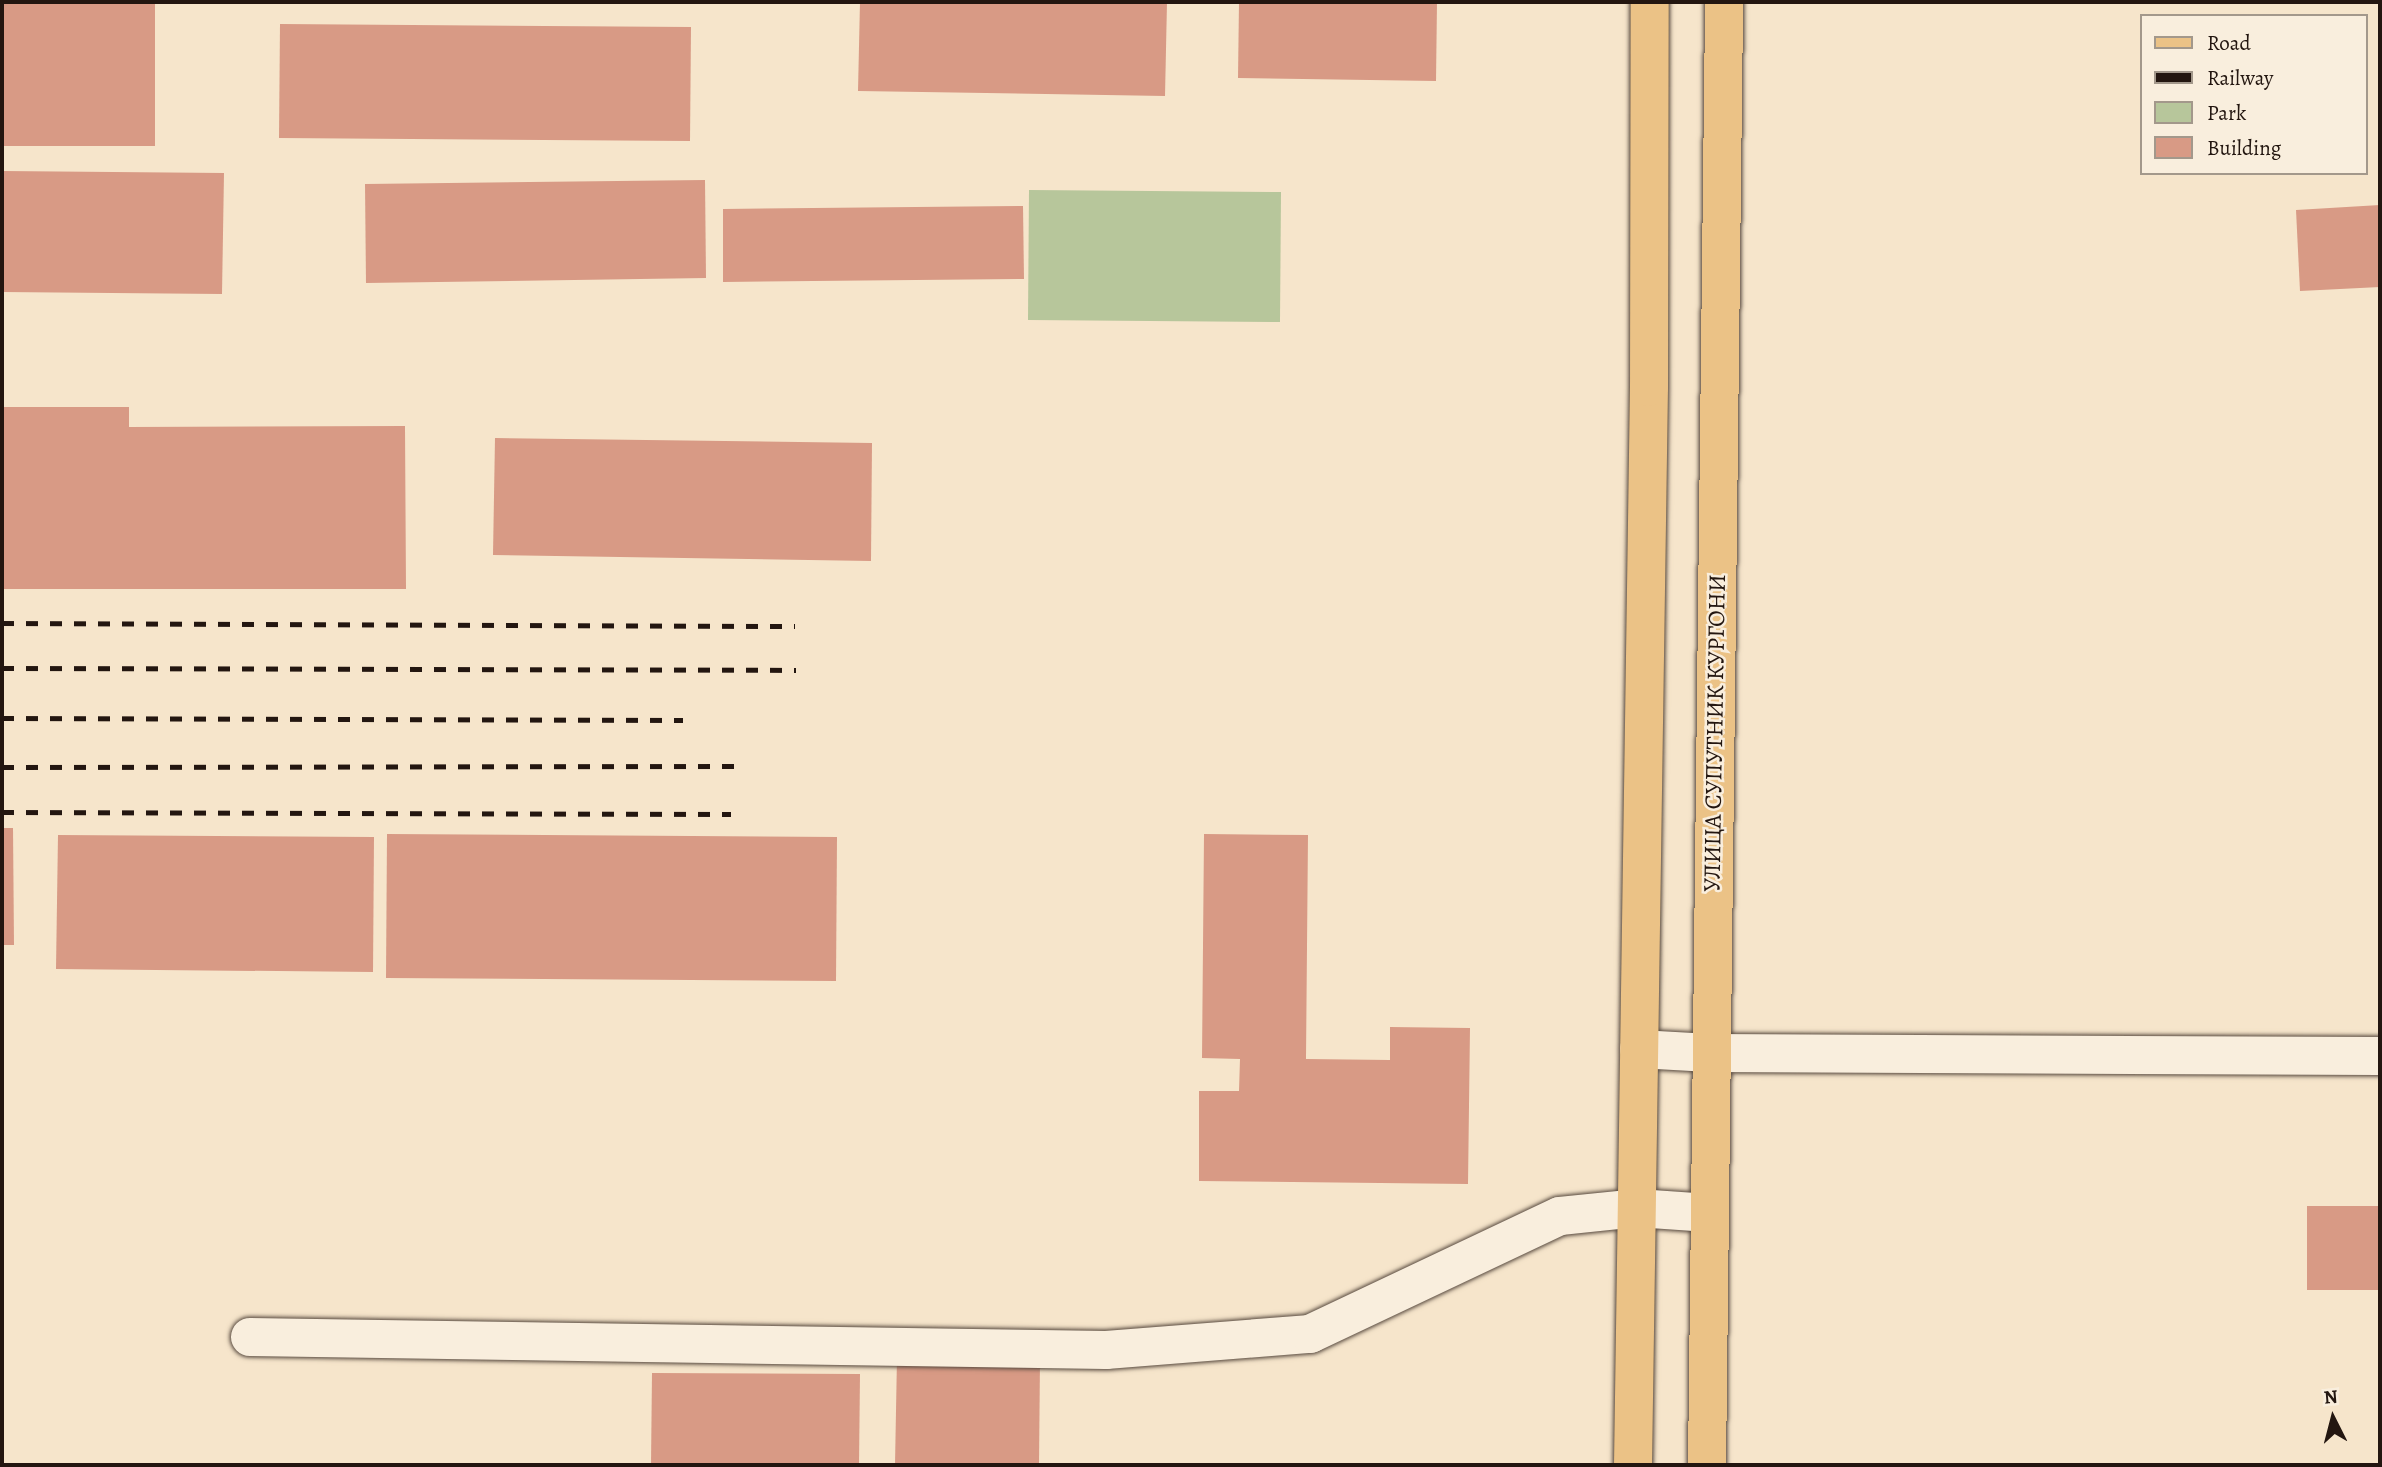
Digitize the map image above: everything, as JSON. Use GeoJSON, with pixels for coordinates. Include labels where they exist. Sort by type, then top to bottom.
{"type":"FeatureCollection","features":[{"type":"Feature","properties":{"kind":"main road"},"geometry":{"type":"LineString","coordinates":[[1633,1465],[1650,387],[1650,2]]}},
{"type":"Feature","properties":{"kind":"main road","name":"УЛИЦА СУПУТНИК КУРГОНИ"},"geometry":{"type":"LineString","coordinates":[[1707,1465],[1724,2]]}},
{"type":"Feature","properties":{"kind":"street"},"geometry":{"type":"LineString","coordinates":[[1639,1049],[1710,1053],[2380,1056]]}},
{"type":"Feature","properties":{"kind":"street"},"geometry":{"type":"LineString","coordinates":[[250,1337],[1106,1350],[1310,1334],[1560,1216],[1637,1208],[1709,1213]]}},
{"type":"Feature","properties":{"kind":"green space"},"geometry":{"type":"Polygon","coordinates":[[[1029,190],[1281,192],[1280,322],[1028,320],[1029,190]]]}},
{"type":"Feature","properties":{"kind":"building"},"geometry":{"type":"Polygon","coordinates":[[[2,2],[155,2],[155,146],[2,146],[2,2]]]}},
{"type":"Feature","properties":{"kind":"building"},"geometry":{"type":"Polygon","coordinates":[[[860,2],[1167,2],[1165,96],[858,91],[860,2]]]}},
{"type":"Feature","properties":{"kind":"building"},"geometry":{"type":"Polygon","coordinates":[[[1239,2],[1437,2],[1436,81],[1238,78],[1239,2]]]}},
{"type":"Feature","properties":{"kind":"building"},"geometry":{"type":"Polygon","coordinates":[[[280,24],[691,27],[690,141],[279,138],[280,24]]]}},
{"type":"Feature","properties":{"kind":"building"},"geometry":{"type":"Polygon","coordinates":[[[2,171],[224,173],[222,294],[2,292],[2,171]]]}},
{"type":"Feature","properties":{"kind":"building"},"geometry":{"type":"Polygon","coordinates":[[[705,180],[706,278],[366,283],[365,184],[705,180]]]}},
{"type":"Feature","properties":{"kind":"building"},"geometry":{"type":"Polygon","coordinates":[[[2380,205],[2380,287],[2300,291],[2296,210],[2380,205]]]}},
{"type":"Feature","properties":{"kind":"building"},"geometry":{"type":"Polygon","coordinates":[[[1023,206],[1024,279],[723,282],[723,209],[1023,206]]]}},
{"type":"Feature","properties":{"kind":"building"},"geometry":{"type":"Polygon","coordinates":[[[2,407],[129,407],[129,427],[405,426],[406,589],[2,589],[2,407]]]}},
{"type":"Feature","properties":{"kind":"building"},"geometry":{"type":"Polygon","coordinates":[[[495,438],[872,443],[871,561],[493,555],[495,438]]]}},
{"type":"Feature","properties":{"kind":"building"},"geometry":{"type":"Polygon","coordinates":[[[2,828],[13,828],[14,945],[2,945],[2,828]]]}},
{"type":"Feature","properties":{"kind":"building"},"geometry":{"type":"Polygon","coordinates":[[[387,834],[837,837],[836,981],[386,978],[387,834]]]}},
{"type":"Feature","properties":{"kind":"building"},"geometry":{"type":"Polygon","coordinates":[[[1204,834],[1308,835],[1306,1059],[1390,1060],[1390,1027],[1470,1028],[1468,1184],[1199,1181],[1199,1091],[1239,1091],[1240,1059],[1202,1058],[1204,834]]]}},
{"type":"Feature","properties":{"kind":"building"},"geometry":{"type":"Polygon","coordinates":[[[58,835],[374,837],[373,972],[56,969],[58,835]]]}},
{"type":"Feature","properties":{"kind":"building"},"geometry":{"type":"Polygon","coordinates":[[[2307,1206],[2380,1206],[2380,1290],[2307,1290],[2307,1206]]]}},
{"type":"Feature","properties":{"kind":"building"},"geometry":{"type":"Polygon","coordinates":[[[897,1357],[1040,1359],[1039,1465],[895,1465],[897,1357]]]}},
{"type":"Feature","properties":{"kind":"building"},"geometry":{"type":"Polygon","coordinates":[[[652,1373],[860,1374],[859,1465],[651,1465],[652,1373]]]}},
{"type":"Feature","properties":{"kind":"railway"},"geometry":{"type":"LineString","coordinates":[[2,623],[795,626]]}},
{"type":"Feature","properties":{"kind":"railway"},"geometry":{"type":"LineString","coordinates":[[2,668],[796,670]]}},
{"type":"Feature","properties":{"kind":"railway"},"geometry":{"type":"LineString","coordinates":[[2,718],[683,720]]}},
{"type":"Feature","properties":{"kind":"railway"},"geometry":{"type":"LineString","coordinates":[[2,767],[736,766]]}},
{"type":"Feature","properties":{"kind":"railway"},"geometry":{"type":"LineString","coordinates":[[2,812],[731,814]]}}]}
